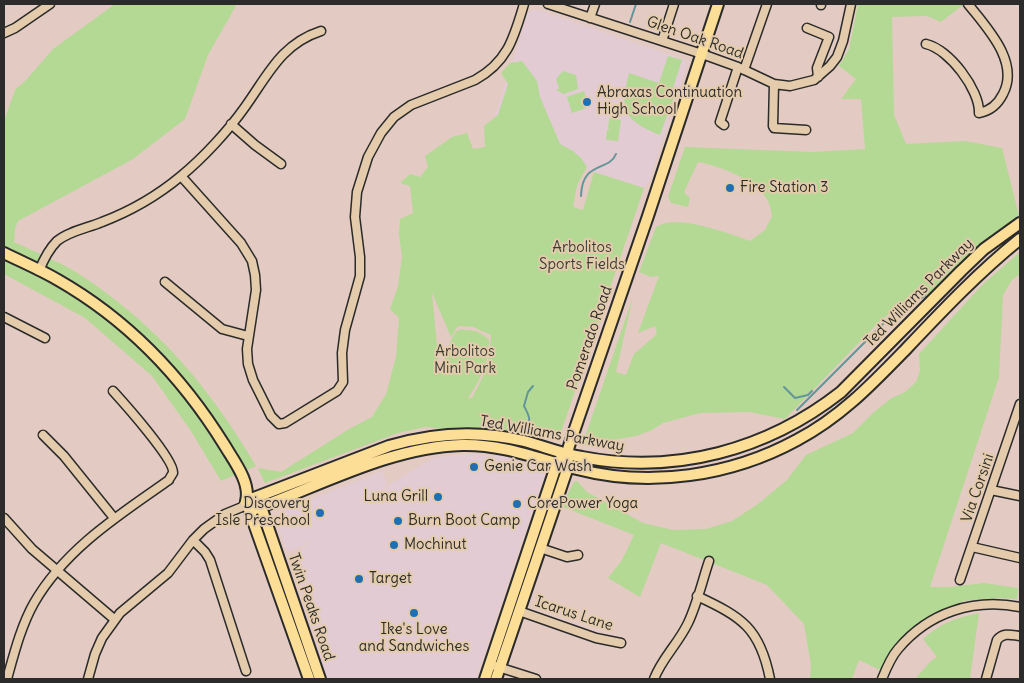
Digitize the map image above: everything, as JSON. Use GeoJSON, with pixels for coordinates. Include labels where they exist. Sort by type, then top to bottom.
{"type":"FeatureCollection","features":[{"type":"Feature","properties":{"kind":"main road","name":"Pomerado Road"},"geometry":{"type":"LineString","coordinates":[[496,679],[568,467],[567,454],[718,4]]}},
{"type":"Feature","properties":{"kind":"main road","name":"Ted Williams Parkway"},"geometry":{"type":"LineString","coordinates":[[251,503],[389,446],[425,438],[459,434],[488,435],[524,441],[567,454],[609,462],[666,463],[722,452],[756,441],[788,427],[841,392],[984,248],[1020,222]]}},
{"type":"Feature","properties":{"kind":"main road","name":"Ted Williams Parkway"},"geometry":{"type":"LineString","coordinates":[[251,503],[388,459],[429,448],[464,445],[496,447],[607,476],[658,478],[693,475],[726,468],[764,456],[797,440],[847,408],[963,290],[994,260],[1020,239]]}},
{"type":"Feature","properties":{"kind":"main road","name":"Twin Peaks Road"},"geometry":{"type":"LineString","coordinates":[[4,253],[40,270],[119,321],[150,349],[187,391],[231,455],[320,679]]}},
{"type":"Feature","properties":{"kind":"main road","name":"Pomerado Road"},"geometry":{"type":"LineString","coordinates":[[485,679],[557,463],[567,454]]}},
{"type":"Feature","properties":{"kind":"main road","name":"Twin Peaks Road"},"geometry":{"type":"LineString","coordinates":[[251,503],[309,679]]}},
{"type":"Feature","properties":{"kind":"main road"},"geometry":{"type":"LineString","coordinates":[[292,630],[300,642],[313,679]]}},
{"type":"Feature","properties":{"kind":"street"},"geometry":{"type":"LineString","coordinates":[[4,33],[15,28],[50,4]]}},
{"type":"Feature","properties":{"kind":"street"},"geometry":{"type":"LineString","coordinates":[[181,176],[241,243],[252,261],[256,290],[248,336],[248,364],[253,380],[271,416],[279,424],[285,423],[342,386],[342,353],[345,330],[360,276],[360,257],[355,217],[357,192],[368,157],[381,133],[394,117],[411,105],[475,80],[485,75],[499,63],[510,46],[524,4]]}},
{"type":"Feature","properties":{"kind":"street","name":"Glen Oak Road"},"geometry":{"type":"LineString","coordinates":[[548,4],[702,54],[741,68],[774,84]]}},
{"type":"Feature","properties":{"kind":"street"},"geometry":{"type":"LineString","coordinates":[[590,18],[595,4]]}},
{"type":"Feature","properties":{"kind":"street"},"geometry":{"type":"LineString","coordinates":[[662,41],[674,4]]}},
{"type":"Feature","properties":{"kind":"street"},"geometry":{"type":"LineString","coordinates":[[724,125],[720,122],[767,4]]}},
{"type":"Feature","properties":{"kind":"street"},"geometry":{"type":"LineString","coordinates":[[806,130],[774,128],[774,84],[790,86],[805,83],[818,77],[828,69],[837,57],[843,41],[852,4]]}},
{"type":"Feature","properties":{"kind":"street"},"geometry":{"type":"LineString","coordinates":[[926,44],[943,52],[972,85],[980,104],[979,113],[986,112],[1000,100],[1008,82],[1007,64],[998,45],[968,4]]}},
{"type":"Feature","properties":{"kind":"street"},"geometry":{"type":"LineString","coordinates":[[807,28],[829,37],[817,68],[818,77]]}},
{"type":"Feature","properties":{"kind":"street"},"geometry":{"type":"LineString","coordinates":[[40,270],[43,261],[56,242],[66,235],[124,213],[150,199],[181,176],[245,108],[276,61],[302,39],[321,31]]}},
{"type":"Feature","properties":{"kind":"street"},"geometry":{"type":"LineString","coordinates":[[231,124],[281,164]]}},
{"type":"Feature","properties":{"kind":"street"},"geometry":{"type":"LineString","coordinates":[[165,282],[222,329],[248,336]]}},
{"type":"Feature","properties":{"kind":"street"},"geometry":{"type":"LineString","coordinates":[[4,317],[45,338]]}},
{"type":"Feature","properties":{"kind":"street"},"geometry":{"type":"LineString","coordinates":[[6,676],[24,624],[34,604],[56,570],[96,532],[169,480],[173,473],[161,449],[133,412],[113,391]]}},
{"type":"Feature","properties":{"kind":"street","name":"Via Corsini"},"geometry":{"type":"LineString","coordinates":[[960,580],[991,490],[1017,427],[1020,404]]}},
{"type":"Feature","properties":{"kind":"street"},"geometry":{"type":"LineString","coordinates":[[43,435],[64,456],[114,518]]}},
{"type":"Feature","properties":{"kind":"street"},"geometry":{"type":"LineString","coordinates":[[991,490],[1020,496]]}},
{"type":"Feature","properties":{"kind":"street"},"geometry":{"type":"LineString","coordinates":[[88,679],[95,654],[114,619],[168,572],[193,540],[217,519],[251,503]]}},
{"type":"Feature","properties":{"kind":"street"},"geometry":{"type":"LineString","coordinates":[[4,518],[32,550],[114,619]]}},
{"type":"Feature","properties":{"kind":"street"},"geometry":{"type":"LineString","coordinates":[[193,540],[210,560],[246,671]]}},
{"type":"Feature","properties":{"kind":"street"},"geometry":{"type":"LineString","coordinates":[[972,546],[1020,558]]}},
{"type":"Feature","properties":{"kind":"street"},"geometry":{"type":"LineString","coordinates":[[540,548],[567,557],[578,555]]}},
{"type":"Feature","properties":{"kind":"street"},"geometry":{"type":"LineString","coordinates":[[654,679],[668,652],[676,645],[688,623],[709,561]]}},
{"type":"Feature","properties":{"kind":"street"},"geometry":{"type":"LineString","coordinates":[[697,596],[727,610],[750,629],[766,658],[770,679]]}},
{"type":"Feature","properties":{"kind":"street"},"geometry":{"type":"LineString","coordinates":[[882,679],[897,649],[914,632],[940,615],[965,606],[1005,604],[1020,607]]}},
{"type":"Feature","properties":{"kind":"street","name":"Icarus Lane"},"geometry":{"type":"LineString","coordinates":[[519,611],[596,638],[621,643]]}},
{"type":"Feature","properties":{"kind":"street"},"geometry":{"type":"LineString","coordinates":[[986,679],[997,640],[1005,634],[1020,636]]}},
{"type":"Feature","properties":{"kind":"street"},"geometry":{"type":"LineString","coordinates":[[490,664],[536,679]]}},
{"type":"Feature","properties":{"kind":"shaded area","name":"Abraxas Continuation High School"},"geometry":{"type":"Polygon","coordinates":[[[535,9],[686,60],[686,67],[649,182],[644,188],[488,138],[528,13],[535,9]]]}},
{"type":"Feature","properties":{"kind":"shaded area"},"geometry":{"type":"Polygon","coordinates":[[[466,454],[506,456],[546,470],[476,679],[326,679],[294,561],[296,551],[316,540],[287,552],[275,516],[283,510],[383,471],[387,485],[358,517],[389,485],[433,458],[466,454]]]}},
{"type":"Feature","properties":{"kind":"green space"},"geometry":{"type":"Polygon","coordinates":[[[115,4],[237,4],[208,55],[185,119],[133,159],[18,221],[14,242],[66,266],[109,295],[158,338],[201,385],[220,410],[256,466],[221,481],[191,431],[152,376],[85,318],[4,274],[4,121],[15,90],[53,49],[115,4]]]}},
{"type":"Feature","properties":{"kind":"green space"},"geometry":{"type":"Polygon","coordinates":[[[858,4],[963,5],[941,22],[927,16],[892,17],[894,115],[906,144],[965,141],[1002,148],[1019,216],[982,243],[933,293],[904,302],[880,321],[785,419],[749,412],[700,413],[663,423],[652,430],[636,436],[584,445],[584,440],[633,297],[616,372],[626,375],[634,354],[657,334],[655,326],[638,333],[659,276],[651,277],[639,272],[656,227],[665,223],[689,223],[716,229],[750,241],[765,230],[772,216],[770,206],[763,193],[747,180],[727,171],[698,162],[684,192],[690,198],[688,207],[671,203],[668,197],[685,147],[813,152],[865,149],[861,99],[841,99],[856,79],[839,66],[849,49],[858,4]]]}},
{"type":"Feature","properties":{"kind":"green space"},"geometry":{"type":"Polygon","coordinates":[[[668,56],[682,60],[673,88],[677,89],[660,135],[639,125],[627,113],[625,105],[626,86],[629,73],[659,83],[668,56]]]}},
{"type":"Feature","properties":{"kind":"green space"},"geometry":{"type":"Polygon","coordinates":[[[522,61],[537,81],[540,97],[560,144],[573,151],[587,167],[577,185],[573,207],[583,210],[594,172],[644,188],[558,441],[528,433],[494,428],[437,432],[437,428],[425,427],[398,433],[265,483],[258,468],[281,472],[349,429],[372,417],[386,394],[396,357],[399,318],[390,309],[398,286],[402,257],[399,234],[400,219],[413,213],[410,186],[400,183],[410,174],[420,177],[428,167],[425,156],[452,137],[467,133],[473,149],[485,147],[484,126],[498,115],[508,84],[501,73],[510,63],[522,61]],[[432,293],[441,370],[453,336],[459,330],[470,330],[482,334],[489,340],[488,355],[483,370],[468,398],[472,398],[486,368],[489,354],[491,335],[473,327],[458,326],[451,337],[432,293]]]}},
{"type":"Feature","properties":{"kind":"green space"},"geometry":{"type":"Polygon","coordinates":[[[563,71],[576,75],[578,89],[564,94],[556,90],[559,88],[556,79],[563,71]]]}},
{"type":"Feature","properties":{"kind":"green space"},"geometry":{"type":"Polygon","coordinates":[[[584,91],[589,107],[572,113],[567,97],[584,91]]]}},
{"type":"Feature","properties":{"kind":"green space"},"geometry":{"type":"Polygon","coordinates":[[[609,118],[621,120],[618,141],[606,140],[607,130],[611,130],[608,129],[609,118]]]}},
{"type":"Feature","properties":{"kind":"green space"},"geometry":{"type":"Polygon","coordinates":[[[1020,252],[1020,274],[1012,280],[1003,295],[999,377],[930,587],[984,583],[1018,588],[1017,599],[1000,598],[964,601],[925,621],[898,644],[880,670],[859,660],[852,679],[810,679],[811,665],[804,624],[767,585],[661,543],[640,597],[608,578],[622,560],[634,535],[563,507],[574,482],[577,481],[587,492],[643,523],[673,530],[706,529],[732,521],[758,504],[787,480],[806,455],[853,433],[875,411],[892,398],[905,392],[916,382],[920,371],[919,354],[983,284],[1020,252]]]}},
{"type":"Feature","properties":{"kind":"green space"},"geometry":{"type":"Polygon","coordinates":[[[979,613],[970,679],[915,679],[937,657],[923,639],[949,622],[979,613]]]}},
{"type":"Feature","properties":{"kind":"waterway"},"geometry":{"type":"LineString","coordinates":[[630,22],[636,4]]}},
{"type":"Feature","properties":{"kind":"waterway"},"geometry":{"type":"LineString","coordinates":[[581,196],[586,177],[596,168],[608,163],[616,154]]}},
{"type":"Feature","properties":{"kind":"waterway"},"geometry":{"type":"LineString","coordinates":[[797,410],[885,322],[897,312],[925,296]]}},
{"type":"Feature","properties":{"kind":"waterway"},"geometry":{"type":"LineString","coordinates":[[525,429],[529,420],[524,406],[528,392],[533,386]]}},
{"type":"Feature","properties":{"kind":"waterway"},"geometry":{"type":"LineString","coordinates":[[784,387],[795,398],[808,395],[812,391]]}},
{"type":"Feature","properties":{"kind":"place","name":"Abraxas Continuation High School"},"geometry":{"type":"Point","coordinates":[587,102]}},
{"type":"Feature","properties":{"kind":"place","name":"Fire Station 3"},"geometry":{"type":"Point","coordinates":[730,188]}},
{"type":"Feature","properties":{"kind":"place","name":"Genie Car Wash"},"geometry":{"type":"Point","coordinates":[474,467]}},
{"type":"Feature","properties":{"kind":"place","name":"Luna Grill"},"geometry":{"type":"Point","coordinates":[438,497]}},
{"type":"Feature","properties":{"kind":"place","name":"CorePower Yoga"},"geometry":{"type":"Point","coordinates":[517,504]}},
{"type":"Feature","properties":{"kind":"place","name":"Discovery Isle Preschool"},"geometry":{"type":"Point","coordinates":[320,513]}},
{"type":"Feature","properties":{"kind":"place","name":"Burn Boot Camp"},"geometry":{"type":"Point","coordinates":[398,521]}},
{"type":"Feature","properties":{"kind":"place","name":"Mochinut"},"geometry":{"type":"Point","coordinates":[394,545]}},
{"type":"Feature","properties":{"kind":"place","name":"Target"},"geometry":{"type":"Point","coordinates":[359,579]}},
{"type":"Feature","properties":{"kind":"place","name":"Ike's Love and Sandwiches"},"geometry":{"type":"Point","coordinates":[414,613]}},
{"type":"Feature","properties":{"kind":"park label","name":"Arbolitos Sports Fields"},"geometry":{"type":"Point","coordinates":[582,256]}},
{"type":"Feature","properties":{"kind":"park label","name":"Arbolitos Mini Park"},"geometry":{"type":"Point","coordinates":[465,360]}}]}
